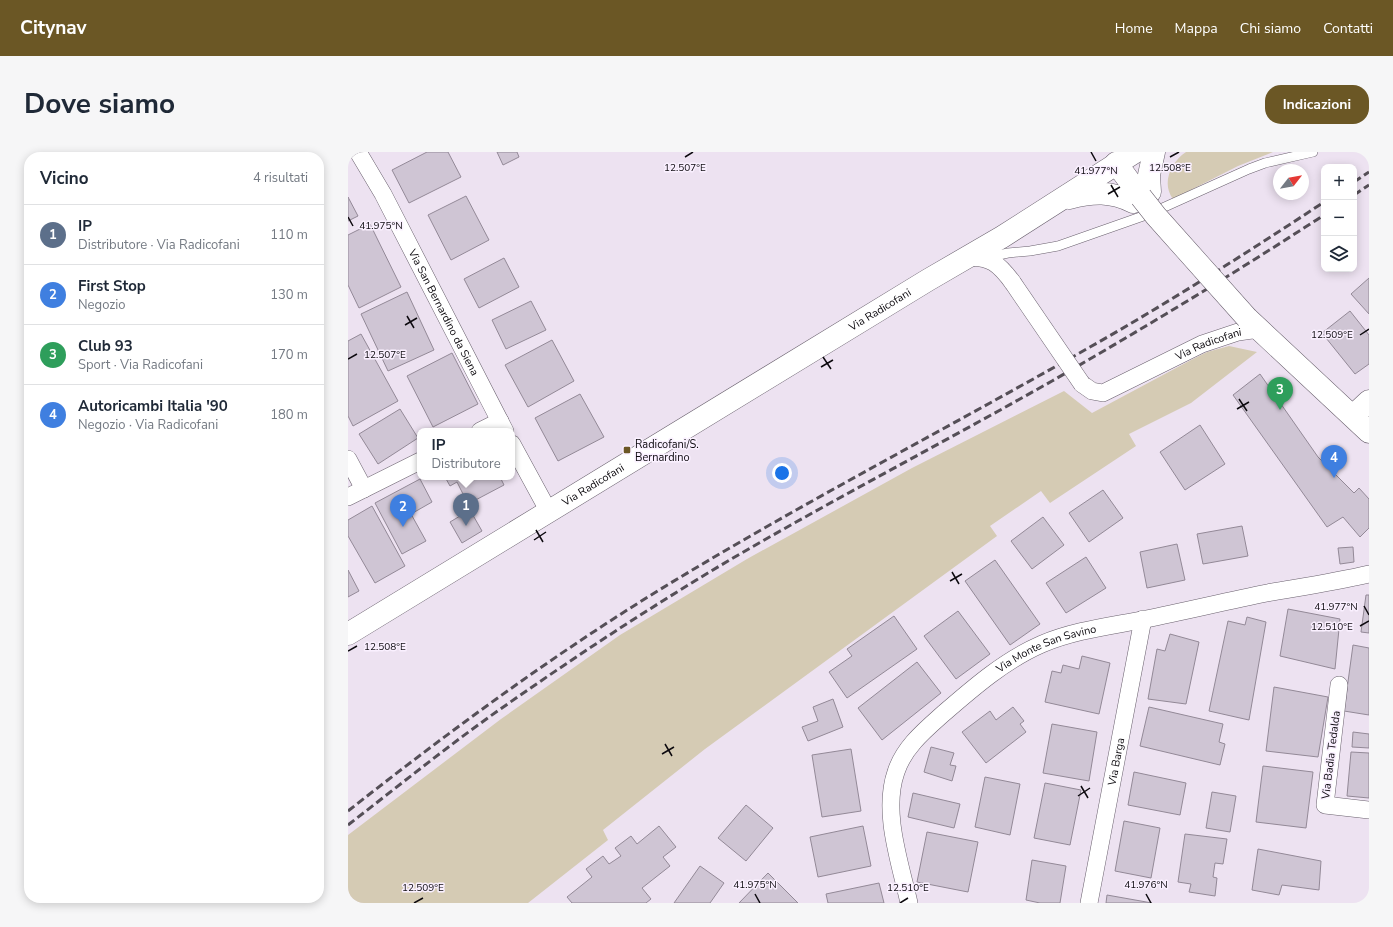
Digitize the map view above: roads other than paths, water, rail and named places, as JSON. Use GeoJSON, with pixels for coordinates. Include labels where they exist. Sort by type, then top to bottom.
{"type":"FeatureCollection","features":[{"type":"Feature","properties":{"kind":"street","name":"Via San Bernardino da Siena"},"geometry":{"type":"LineString","coordinates":[[358,152],[386,201],[502,426]]}},
{"type":"Feature","properties":{"kind":"street"},"geometry":{"type":"LineString","coordinates":[[975,258],[1056,202],[1116,163],[1136,152]]}},
{"type":"Feature","properties":{"kind":"street"},"geometry":{"type":"LineString","coordinates":[[1141,197],[1149,175],[1154,152]]}},
{"type":"Feature","properties":{"kind":"street"},"geometry":{"type":"LineString","coordinates":[[1116,163],[1156,216],[1253,324],[1369,432]]}},
{"type":"Feature","properties":{"kind":"street"},"geometry":{"type":"LineString","coordinates":[[1056,202],[1087,194],[1105,193],[1141,197]]}},
{"type":"Feature","properties":{"kind":"street","name":"Via Radicofani"},"geometry":{"type":"LineString","coordinates":[[348,634],[921,284],[975,258],[992,261],[1004,271],[1082,384],[1092,391],[1103,392],[1183,352],[1209,341],[1238,332],[1253,324]]}},
{"type":"Feature","properties":{"kind":"street"},"geometry":{"type":"LineString","coordinates":[[1352,416],[1369,401]]}},
{"type":"Feature","properties":{"kind":"street"},"geometry":{"type":"LineString","coordinates":[[515,450],[549,512]]}},
{"type":"Feature","properties":{"kind":"street"},"geometry":{"type":"LineString","coordinates":[[348,459],[364,489]]}},
{"type":"Feature","properties":{"kind":"street"},"geometry":{"type":"LineString","coordinates":[[348,497],[417,462]]}},
{"type":"Feature","properties":{"kind":"street","name":"Via Monte San Savino"},"geometry":{"type":"LineString","coordinates":[[909,903],[892,824],[890,807],[892,786],[896,771],[901,759],[910,746],[924,731],[980,682],[1004,665],[1033,648],[1077,633],[1223,602],[1369,574]]}},
{"type":"Feature","properties":{"kind":"street","name":"Via Barga"},"geometry":{"type":"LineString","coordinates":[[1089,903],[1143,619]]}},
{"type":"Feature","properties":{"kind":"street","name":"Via Badia Tedalda"},"geometry":{"type":"LineString","coordinates":[[1339,684],[1325,805],[1369,810]]}},
{"type":"Feature","properties":{"kind":"lane"},"geometry":{"type":"LineString","coordinates":[[975,258],[1058,246],[1149,214],[1265,163],[1313,152]]}},
{"type":"Feature","properties":{"kind":"railway"},"geometry":{"type":"LineString","coordinates":[[1357,180],[1369,172]]}},
{"type":"Feature","properties":{"kind":"railway"},"geometry":{"type":"LineString","coordinates":[[1357,193],[1369,185]]}},
{"type":"Feature","properties":{"kind":"railway"},"geometry":{"type":"LineString","coordinates":[[348,811],[426,751],[545,664],[627,610],[780,519],[1118,331],[1222,268],[1321,204]]}},
{"type":"Feature","properties":{"kind":"railway"},"geometry":{"type":"LineString","coordinates":[[348,825],[488,717],[676,592],[773,535],[1052,381],[1223,279],[1321,217]]}},
{"type":"Feature","properties":{"kind":"place","name":"Club 93"},"geometry":{"type":"Point","coordinates":[1280,410]}},
{"type":"Feature","properties":{"kind":"place","name":"Radicofani/S. Bernardino"},"geometry":{"type":"Point","coordinates":[627,450]}},
{"type":"Feature","properties":{"kind":"place","name":"Autoricambi Italia '90"},"geometry":{"type":"Point","coordinates":[1334,478]}},
{"type":"Feature","properties":{"kind":"place","name":"IP"},"geometry":{"type":"Point","coordinates":[466,526]}},
{"type":"Feature","properties":{"kind":"place","name":"First Stop"},"geometry":{"type":"Point","coordinates":[403,527]}}]}
